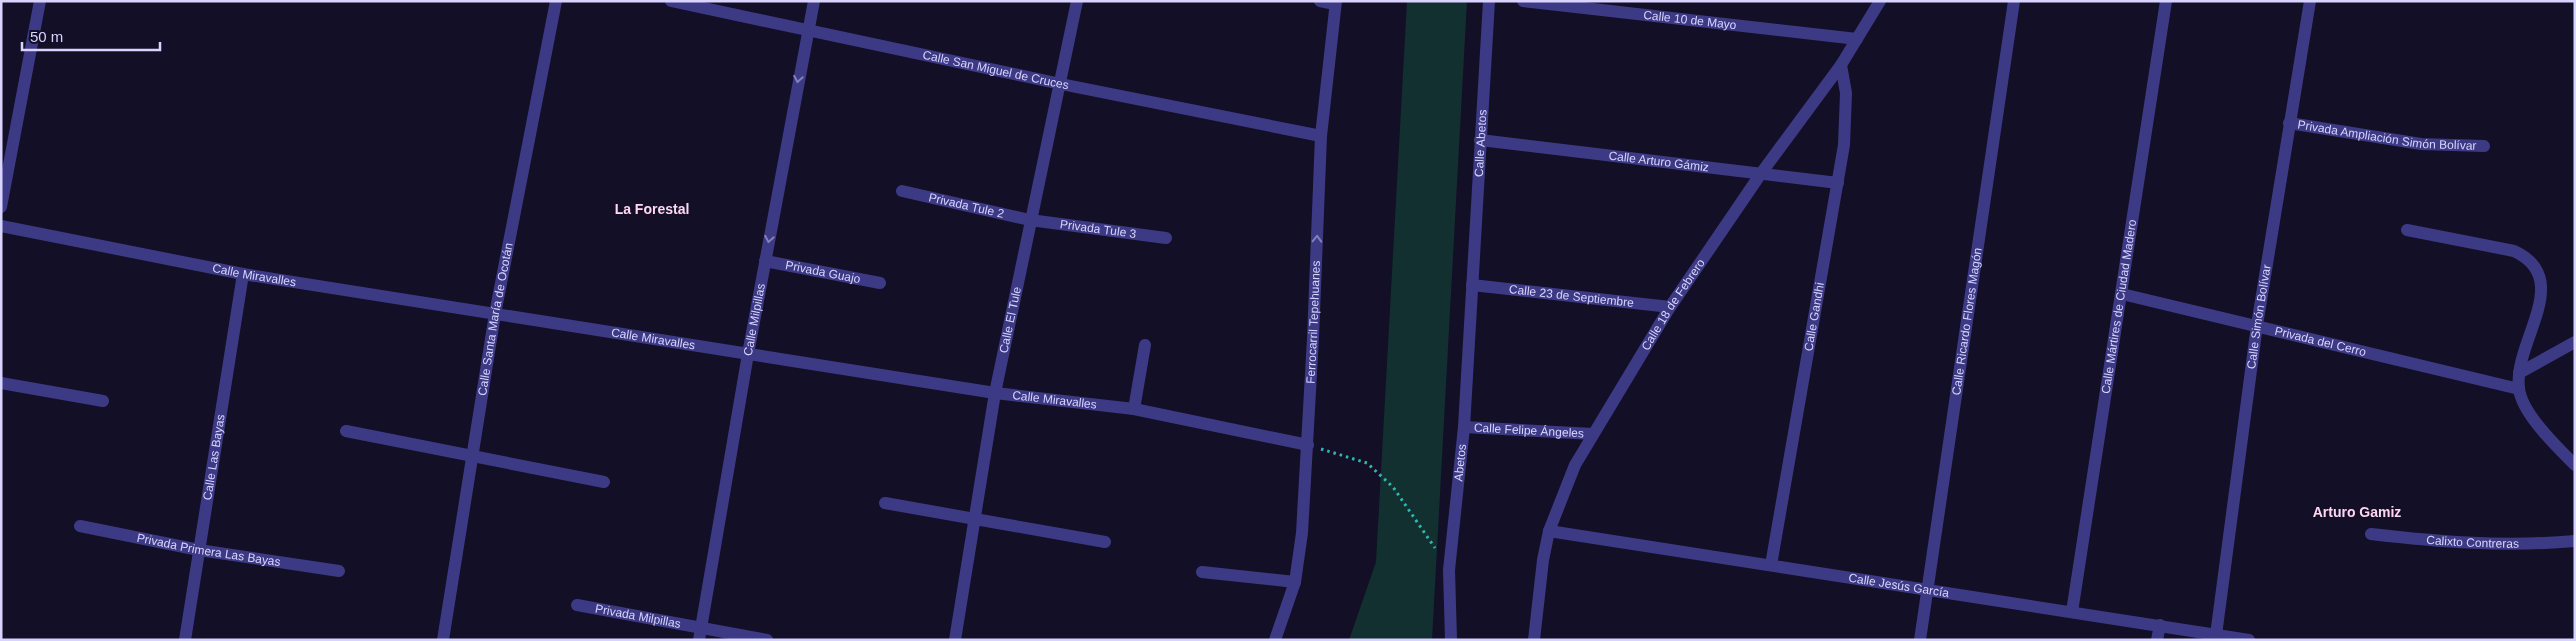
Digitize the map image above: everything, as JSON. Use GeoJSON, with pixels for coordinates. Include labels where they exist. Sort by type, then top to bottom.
{"type":"FeatureCollection","features":[{"type":"Feature","properties":{"kind":"street"},"geometry":{"type":"LineString","coordinates":[[1,207],[40,1]]}},
{"type":"Feature","properties":{"kind":"street","name":"Calle Santa María de Ocotán"},"geometry":{"type":"LineString","coordinates":[[443,640],[495,314],[556,1]]}},
{"type":"Feature","properties":{"kind":"street","name":"Calle San Miguel de Cruces"},"geometry":{"type":"LineString","coordinates":[[671,1],[807,32],[1321,136]]}},
{"type":"Feature","properties":{"kind":"street","name":"Calle Milpillas"},"geometry":{"type":"LineString","coordinates":[[700,634],[748,354],[814,1]]}},
{"type":"Feature","properties":{"kind":"street","name":"Calle El Tule"},"geometry":{"type":"LineString","coordinates":[[955,640],[995,393],[1030,220],[1078,1]]}},
{"type":"Feature","properties":{"kind":"street"},"geometry":{"type":"LineString","coordinates":[[1320,1],[1336,3]]}},
{"type":"Feature","properties":{"kind":"street","name":"Calle Abetos"},"geometry":{"type":"LineString","coordinates":[[1472,285],[1489,1]]}},
{"type":"Feature","properties":{"kind":"street","name":"Calle 10 de Mayo"},"geometry":{"type":"LineString","coordinates":[[1523,1],[1857,39]]}},
{"type":"Feature","properties":{"kind":"street","name":"Calle 18 de Febrero"},"geometry":{"type":"LineString","coordinates":[[1534,640],[1543,560],[1549,532],[1575,465],[1670,307],[1762,172],[1841,65],[1880,1]]}},
{"type":"Feature","properties":{"kind":"street","name":"Calle Ricardo Flores Magón"},"geometry":{"type":"LineString","coordinates":[[1920,640],[2014,1]]}},
{"type":"Feature","properties":{"kind":"street","name":"Calle Mártires de Ciudad Madero"},"geometry":{"type":"LineString","coordinates":[[2072,612],[2166,1]]}},
{"type":"Feature","properties":{"kind":"street","name":"Calle Simón Bolívar"},"geometry":{"type":"LineString","coordinates":[[2216,634],[2257,325],[2310,1]]}},
{"type":"Feature","properties":{"kind":"street","name":"Ferrocarril Tepehuanes"},"geometry":{"type":"LineString","coordinates":[[1275,640],[1295,582],[1302,533],[1308,445],[1321,136],[1336,3]]}},
{"type":"Feature","properties":{"kind":"street","name":"Calle Gandhi"},"geometry":{"type":"LineString","coordinates":[[1771,565],[1838,182],[1846,122],[1846,92],[1841,65]]}},
{"type":"Feature","properties":{"kind":"street","name":"Privada Ampliación Simón Bolívar"},"geometry":{"type":"LineString","coordinates":[[2289,123],[2421,144],[2484,146]]}},
{"type":"Feature","properties":{"kind":"street","name":"Calle Arturo Gámiz"},"geometry":{"type":"LineString","coordinates":[[1480,140],[1838,182]]}},
{"type":"Feature","properties":{"kind":"street","name":"Privada Tule 2"},"geometry":{"type":"LineString","coordinates":[[902,191],[1030,220]]}},
{"type":"Feature","properties":{"kind":"street","name":"Privada Tule 3"},"geometry":{"type":"LineString","coordinates":[[1030,220],[1166,238]]}},
{"type":"Feature","properties":{"kind":"street","name":"Calle Miravalles"},"geometry":{"type":"LineString","coordinates":[[1,226],[243,274],[995,393],[1134,409],[1308,445]]}},
{"type":"Feature","properties":{"kind":"street"},"geometry":{"type":"LineString","coordinates":[[2407,230],[2514,251],[2527,257],[2535,265],[2540,275],[2539,301],[2519,373],[2519,390],[2527,408],[2539,425],[2575,465]]}},
{"type":"Feature","properties":{"kind":"street","name":"Privada Guajo"},"geometry":{"type":"LineString","coordinates":[[765,261],[880,284]]}},
{"type":"Feature","properties":{"kind":"street","name":"Calle Las Bayas"},"geometry":{"type":"LineString","coordinates":[[185,640],[243,274]]}},
{"type":"Feature","properties":{"kind":"street","name":"Calle 23 de Septiembre"},"geometry":{"type":"LineString","coordinates":[[1472,285],[1670,307]]}},
{"type":"Feature","properties":{"kind":"street","name":"Abetos"},"geometry":{"type":"LineString","coordinates":[[1451,640],[1449,570],[1464,428],[1472,285]]}},
{"type":"Feature","properties":{"kind":"street","name":"Privada del Cerro"},"geometry":{"type":"LineString","coordinates":[[2122,294],[2257,325],[2519,390]]}},
{"type":"Feature","properties":{"kind":"street"},"geometry":{"type":"LineString","coordinates":[[2519,373],[2575,342]]}},
{"type":"Feature","properties":{"kind":"street"},"geometry":{"type":"LineString","coordinates":[[1134,409],[1145,345]]}},
{"type":"Feature","properties":{"kind":"street"},"geometry":{"type":"LineString","coordinates":[[1,383],[103,401]]}},
{"type":"Feature","properties":{"kind":"street","name":"Calle Felipe Ángeles"},"geometry":{"type":"LineString","coordinates":[[1464,428],[1593,434]]}},
{"type":"Feature","properties":{"kind":"street"},"geometry":{"type":"LineString","coordinates":[[346,431],[604,482]]}},
{"type":"Feature","properties":{"kind":"street"},"geometry":{"type":"LineString","coordinates":[[885,503],[1105,542]]}},
{"type":"Feature","properties":{"kind":"street","name":"Privada Primera Las Bayas"},"geometry":{"type":"LineString","coordinates":[[80,526],[199,550],[339,571]]}},
{"type":"Feature","properties":{"kind":"street","name":"Calle Jesús García"},"geometry":{"type":"LineString","coordinates":[[1549,532],[1771,565],[1926,592],[2160,625],[2249,640]]}},
{"type":"Feature","properties":{"kind":"street","name":"Calixto Contreras"},"geometry":{"type":"LineString","coordinates":[[2371,534],[2470,543],[2535,544],[2575,541]]}},
{"type":"Feature","properties":{"kind":"street"},"geometry":{"type":"LineString","coordinates":[[1202,572],[1295,582]]}},
{"type":"Feature","properties":{"kind":"street","name":"Privada Milpillas"},"geometry":{"type":"LineString","coordinates":[[577,606],[700,634],[767,640]]}},
{"type":"Feature","properties":{"kind":"street"},"geometry":{"type":"LineString","coordinates":[[2157,640],[2160,625]]}},
{"type":"Feature","properties":{"kind":"path"},"geometry":{"type":"LineString","coordinates":[[1308,445],[1367,463],[1393,487],[1421,525],[1449,570]]}},
{"type":"Feature","properties":{"kind":"green space"},"geometry":{"type":"Polygon","coordinates":[[[1407,1],[1467,1],[1432,640],[1349,640],[1376,562],[1407,1]]]}},
{"type":"Feature","properties":{"kind":"district","name":"La Forestal"},"geometry":{"type":"Point","coordinates":[652,209]}},
{"type":"Feature","properties":{"kind":"district","name":"Arturo Gamiz"},"geometry":{"type":"Point","coordinates":[2357,512]}}]}
